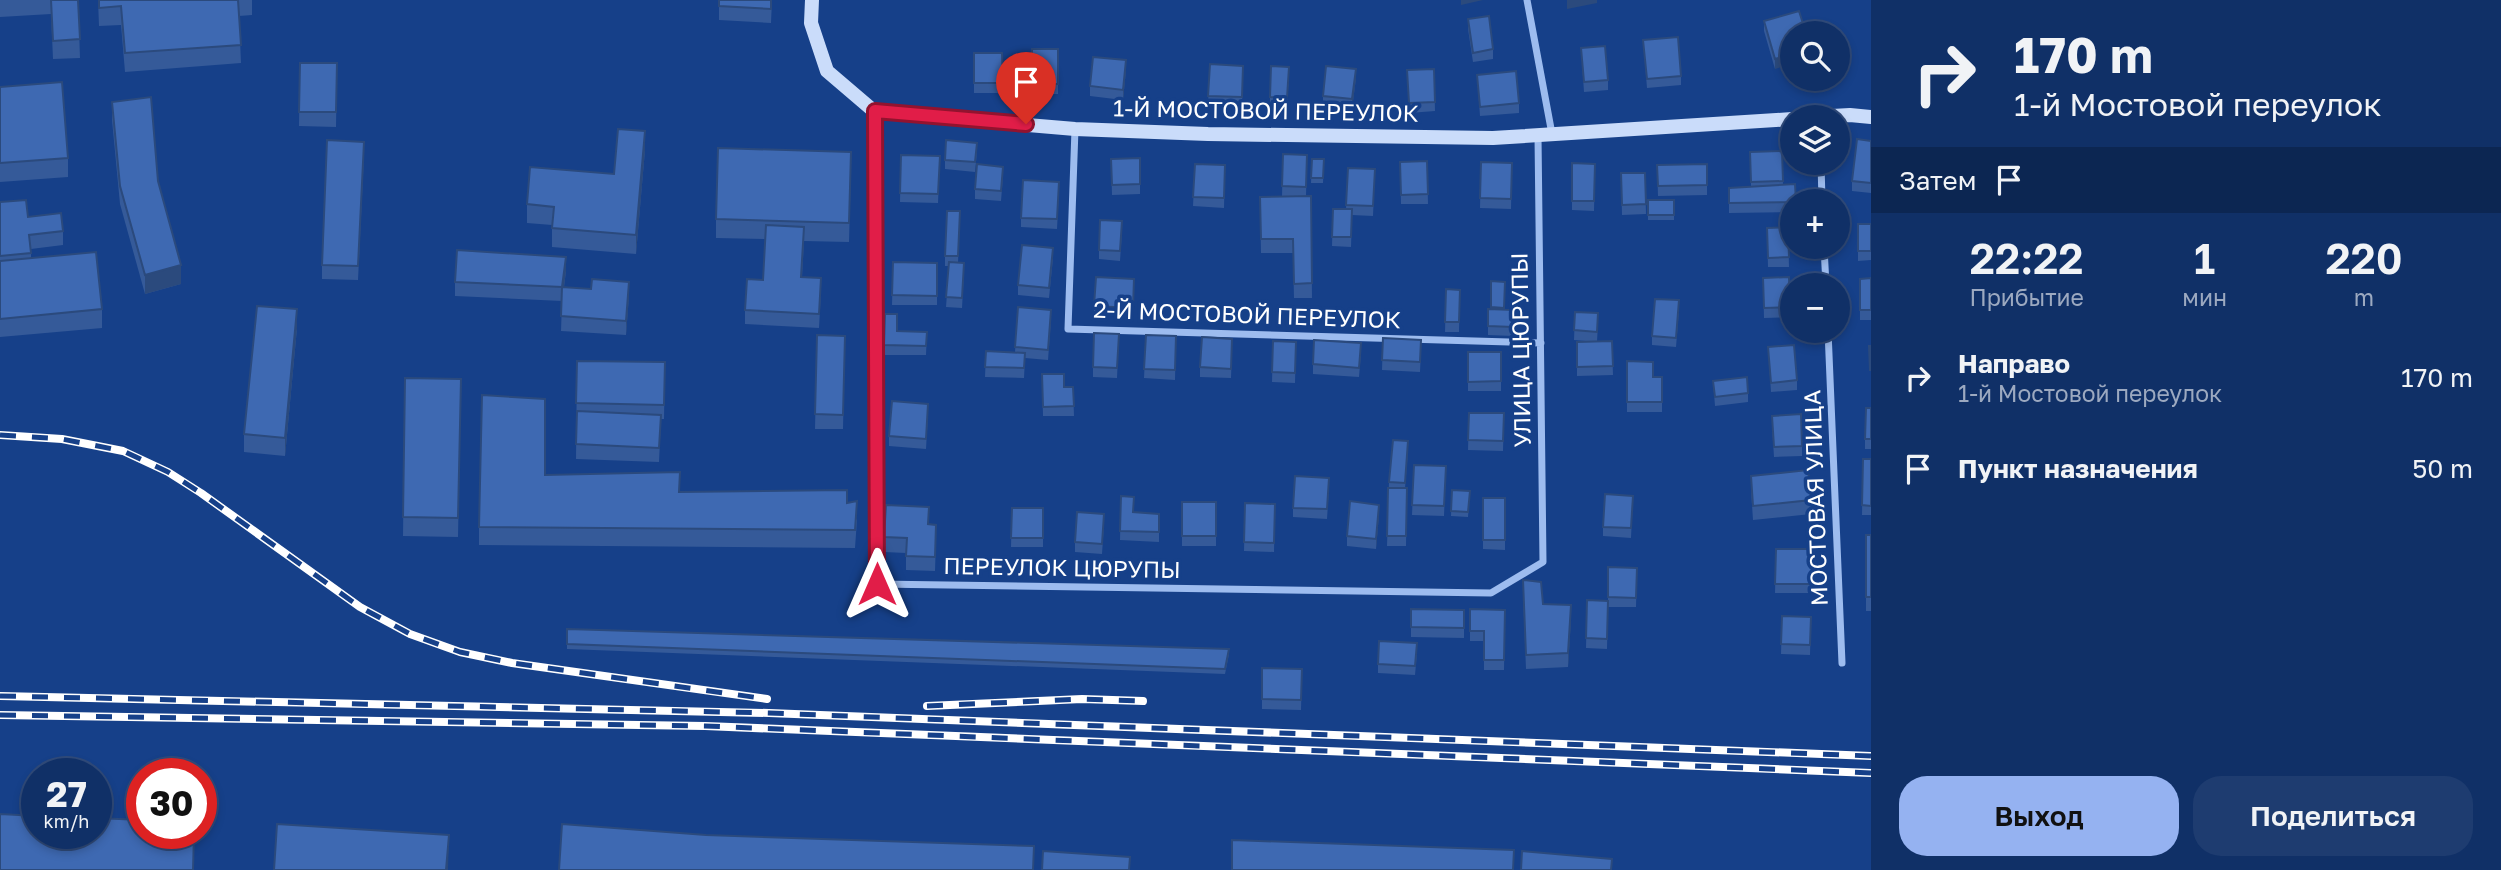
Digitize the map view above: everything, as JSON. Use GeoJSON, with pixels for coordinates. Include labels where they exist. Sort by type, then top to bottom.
{"type":"FeatureCollection","features":[{"type":"Feature","properties":{"kind":"street"},"geometry":{"type":"LineString","coordinates":[[812,0],[811,23],[827,71],[875,111]]}},
{"type":"Feature","properties":{"kind":"street","name":"УЛИЦА ЦЮРУПЫ"},"geometry":{"type":"LineString","coordinates":[[1527,0],[1545,135],[1541,343],[1543,562]]}},
{"type":"Feature","properties":{"kind":"street","name":"1-Й МОСТОВОЙ ПЕРЕУЛОК"},"geometry":{"type":"LineString","coordinates":[[875,111],[1076,129],[1208,134],[1545,135],[1780,120]]}},
{"type":"Feature","properties":{"kind":"street","name":"ПЕРЕУЛОК ЦЮРУПЫ"},"geometry":{"type":"LineString","coordinates":[[875,111],[877,584],[1491,593],[1543,562]]}},
{"type":"Feature","properties":{"kind":"street"},"geometry":{"type":"LineString","coordinates":[[1850,115],[1871,117]]}},
{"type":"Feature","properties":{"kind":"street","name":"2-Й МОСТОВОЙ ПЕРЕУЛОК"},"geometry":{"type":"LineString","coordinates":[[1076,129],[1068,329],[1541,343]]}},
{"type":"Feature","properties":{"kind":"street","name":"МОСТОВАЯ УЛИЦА"},"geometry":{"type":"LineString","coordinates":[[1829,343],[1842,663]]}},
{"type":"Feature","properties":{"kind":"building"},"geometry":{"type":"Polygon","coordinates":[[[51,0],[78,0],[80,39],[53,41],[51,0]]]}},
{"type":"Feature","properties":{"kind":"building"},"geometry":{"type":"Polygon","coordinates":[[[99,0],[238,0],[241,45],[125,53],[121,6],[99,8],[99,0]]]}},
{"type":"Feature","properties":{"kind":"building"},"geometry":{"type":"Polygon","coordinates":[[[719,0],[771,0],[771,9],[719,6],[719,0]]]}},
{"type":"Feature","properties":{"kind":"building"},"geometry":{"type":"Polygon","coordinates":[[[1799,11],[1802,21],[1780,21],[1780,58],[1775,59],[1764,21],[1799,11]]]}},
{"type":"Feature","properties":{"kind":"building"},"geometry":{"type":"Polygon","coordinates":[[[1489,16],[1493,49],[1473,53],[1468,19],[1489,16]]]}},
{"type":"Feature","properties":{"kind":"building"},"geometry":{"type":"Polygon","coordinates":[[[1678,37],[1681,76],[1647,79],[1643,40],[1678,37]]]}},
{"type":"Feature","properties":{"kind":"building"},"geometry":{"type":"Polygon","coordinates":[[[1605,46],[1608,80],[1584,82],[1581,48],[1605,46]]]}},
{"type":"Feature","properties":{"kind":"building"},"geometry":{"type":"Polygon","coordinates":[[[1032,49],[1058,49],[1058,84],[1031,84],[1032,49]]]}},
{"type":"Feature","properties":{"kind":"building"},"geometry":{"type":"Polygon","coordinates":[[[974,53],[1002,53],[1003,83],[974,83],[974,53]]]}},
{"type":"Feature","properties":{"kind":"building"},"geometry":{"type":"Polygon","coordinates":[[[1093,57],[1126,60],[1123,90],[1090,86],[1093,57]]]}},
{"type":"Feature","properties":{"kind":"building"},"geometry":{"type":"Polygon","coordinates":[[[300,63],[337,63],[336,112],[299,112],[300,63]]]}},
{"type":"Feature","properties":{"kind":"building"},"geometry":{"type":"Polygon","coordinates":[[[1210,64],[1243,66],[1242,97],[1208,96],[1210,64]]]}},
{"type":"Feature","properties":{"kind":"building"},"geometry":{"type":"Polygon","coordinates":[[[1271,66],[1289,67],[1287,98],[1270,97],[1271,66]]]}},
{"type":"Feature","properties":{"kind":"building"},"geometry":{"type":"Polygon","coordinates":[[[1326,66],[1356,69],[1352,99],[1323,96],[1326,66]]]}},
{"type":"Feature","properties":{"kind":"building"},"geometry":{"type":"Polygon","coordinates":[[[1434,69],[1435,102],[1409,103],[1407,70],[1434,69]]]}},
{"type":"Feature","properties":{"kind":"building"},"geometry":{"type":"Polygon","coordinates":[[[1516,71],[1519,103],[1480,107],[1477,75],[1516,71]]]}},
{"type":"Feature","properties":{"kind":"building"},"geometry":{"type":"Polygon","coordinates":[[[62,82],[68,158],[0,163],[0,87],[62,82]]]}},
{"type":"Feature","properties":{"kind":"building"},"geometry":{"type":"Polygon","coordinates":[[[151,97],[158,181],[181,265],[145,275],[120,186],[112,102],[151,97]]]}},
{"type":"Feature","properties":{"kind":"building"},"geometry":{"type":"Polygon","coordinates":[[[618,129],[645,131],[636,235],[552,228],[554,207],[527,204],[530,167],[614,174],[618,129]]]}},
{"type":"Feature","properties":{"kind":"building"},"geometry":{"type":"Polygon","coordinates":[[[1857,139],[1871,141],[1871,183],[1852,181],[1857,139]]]}},
{"type":"Feature","properties":{"kind":"building"},"geometry":{"type":"Polygon","coordinates":[[[327,140],[364,142],[358,266],[322,265],[327,140]]]}},
{"type":"Feature","properties":{"kind":"building"},"geometry":{"type":"Polygon","coordinates":[[[946,140],[977,143],[975,162],[945,160],[946,140]]]}},
{"type":"Feature","properties":{"kind":"building"},"geometry":{"type":"Polygon","coordinates":[[[718,148],[851,152],[849,223],[716,219],[718,148]]]}},
{"type":"Feature","properties":{"kind":"building"},"geometry":{"type":"Polygon","coordinates":[[[1780,151],[1780,175],[1783,175],[1783,181],[1751,182],[1750,152],[1780,151]]]}},
{"type":"Feature","properties":{"kind":"building"},"geometry":{"type":"Polygon","coordinates":[[[1283,154],[1307,155],[1306,187],[1282,186],[1283,154]]]}},
{"type":"Feature","properties":{"kind":"building"},"geometry":{"type":"Polygon","coordinates":[[[901,155],[940,156],[938,194],[900,193],[901,155]]]}},
{"type":"Feature","properties":{"kind":"building"},"geometry":{"type":"Polygon","coordinates":[[[1140,158],[1140,184],[1112,185],[1111,159],[1140,158]]]}},
{"type":"Feature","properties":{"kind":"building"},"geometry":{"type":"Polygon","coordinates":[[[1312,159],[1324,159],[1323,178],[1311,178],[1312,159]]]}},
{"type":"Feature","properties":{"kind":"building"},"geometry":{"type":"Polygon","coordinates":[[[1427,161],[1428,194],[1401,195],[1400,162],[1427,161]]]}},
{"type":"Feature","properties":{"kind":"building"},"geometry":{"type":"Polygon","coordinates":[[[1481,162],[1512,163],[1511,199],[1480,198],[1481,162]]]}},
{"type":"Feature","properties":{"kind":"building"},"geometry":{"type":"Polygon","coordinates":[[[1572,163],[1595,164],[1594,201],[1572,201],[1572,163]]]}},
{"type":"Feature","properties":{"kind":"building"},"geometry":{"type":"Polygon","coordinates":[[[977,164],[1003,167],[1001,191],[975,189],[977,164]]]}},
{"type":"Feature","properties":{"kind":"building"},"geometry":{"type":"Polygon","coordinates":[[[1195,164],[1225,165],[1224,198],[1193,197],[1195,164]]]}},
{"type":"Feature","properties":{"kind":"building"},"geometry":{"type":"Polygon","coordinates":[[[1707,164],[1707,185],[1658,186],[1657,165],[1707,164]]]}},
{"type":"Feature","properties":{"kind":"building"},"geometry":{"type":"Polygon","coordinates":[[[1348,168],[1375,169],[1373,206],[1346,205],[1348,168]]]}},
{"type":"Feature","properties":{"kind":"building"},"geometry":{"type":"Polygon","coordinates":[[[1621,173],[1645,173],[1646,204],[1622,205],[1621,173]]]}},
{"type":"Feature","properties":{"kind":"building"},"geometry":{"type":"Polygon","coordinates":[[[1023,180],[1059,182],[1057,219],[1021,218],[1023,180]]]}},
{"type":"Feature","properties":{"kind":"building"},"geometry":{"type":"Polygon","coordinates":[[[1795,184],[1795,189],[1780,189],[1780,202],[1729,203],[1729,188],[1795,184]]]}},
{"type":"Feature","properties":{"kind":"building"},"geometry":{"type":"Polygon","coordinates":[[[1311,196],[1312,283],[1294,284],[1293,239],[1261,239],[1260,197],[1311,196]]]}},
{"type":"Feature","properties":{"kind":"building"},"geometry":{"type":"Polygon","coordinates":[[[26,200],[28,217],[61,213],[63,231],[29,235],[31,253],[0,256],[0,202],[26,200]]]}},
{"type":"Feature","properties":{"kind":"building"},"geometry":{"type":"Polygon","coordinates":[[[1648,200],[1674,200],[1674,215],[1648,215],[1648,200]]]}},
{"type":"Feature","properties":{"kind":"building"},"geometry":{"type":"Polygon","coordinates":[[[1333,209],[1352,209],[1351,237],[1332,237],[1333,209]]]}},
{"type":"Feature","properties":{"kind":"building"},"geometry":{"type":"Polygon","coordinates":[[[947,211],[960,211],[958,256],[945,256],[947,211]]]}},
{"type":"Feature","properties":{"kind":"building"},"geometry":{"type":"Polygon","coordinates":[[[1100,220],[1122,221],[1120,251],[1099,250],[1100,220]]]}},
{"type":"Feature","properties":{"kind":"building"},"geometry":{"type":"Polygon","coordinates":[[[1858,224],[1871,224],[1871,251],[1858,251],[1858,224]]]}},
{"type":"Feature","properties":{"kind":"building"},"geometry":{"type":"Polygon","coordinates":[[[766,225],[804,227],[801,277],[821,278],[819,314],[745,310],[747,279],[763,280],[766,225]]]}},
{"type":"Feature","properties":{"kind":"building"},"geometry":{"type":"Polygon","coordinates":[[[1780,227],[1780,257],[1768,258],[1767,228],[1780,227]]]}},
{"type":"Feature","properties":{"kind":"building"},"geometry":{"type":"Polygon","coordinates":[[[1022,245],[1053,248],[1049,288],[1018,285],[1022,245]]]}},
{"type":"Feature","properties":{"kind":"building"},"geometry":{"type":"Polygon","coordinates":[[[457,250],[566,257],[562,287],[455,282],[457,250]]]}},
{"type":"Feature","properties":{"kind":"building"},"geometry":{"type":"Polygon","coordinates":[[[96,252],[102,309],[0,319],[0,261],[96,252]]]}},
{"type":"Feature","properties":{"kind":"building"},"geometry":{"type":"Polygon","coordinates":[[[893,262],[937,263],[937,296],[892,295],[893,262]]]}},
{"type":"Feature","properties":{"kind":"building"},"geometry":{"type":"Polygon","coordinates":[[[949,262],[964,263],[962,298],[946,297],[949,262]]]}},
{"type":"Feature","properties":{"kind":"building"},"geometry":{"type":"Polygon","coordinates":[[[1096,277],[1134,279],[1133,308],[1094,306],[1096,277]]]}},
{"type":"Feature","properties":{"kind":"building"},"geometry":{"type":"Polygon","coordinates":[[[1780,277],[1780,307],[1764,308],[1763,278],[1780,277]]]}},
{"type":"Feature","properties":{"kind":"building"},"geometry":{"type":"Polygon","coordinates":[[[1871,278],[1871,310],[1860,310],[1860,279],[1871,278]]]}},
{"type":"Feature","properties":{"kind":"building"},"geometry":{"type":"Polygon","coordinates":[[[592,279],[629,282],[626,321],[561,316],[562,287],[591,289],[592,279]]]}},
{"type":"Feature","properties":{"kind":"building"},"geometry":{"type":"Polygon","coordinates":[[[1491,281],[1505,282],[1504,308],[1491,307],[1491,281]]]}},
{"type":"Feature","properties":{"kind":"building"},"geometry":{"type":"Polygon","coordinates":[[[1446,289],[1460,290],[1459,322],[1445,322],[1446,289]]]}},
{"type":"Feature","properties":{"kind":"building"},"geometry":{"type":"Polygon","coordinates":[[[1655,299],[1679,300],[1676,338],[1652,336],[1655,299]]]}},
{"type":"Feature","properties":{"kind":"building"},"geometry":{"type":"Polygon","coordinates":[[[257,306],[297,309],[285,438],[244,434],[257,306]]]}},
{"type":"Feature","properties":{"kind":"building"},"geometry":{"type":"Polygon","coordinates":[[[1018,307],[1051,310],[1048,350],[1015,347],[1018,307]]]}},
{"type":"Feature","properties":{"kind":"building"},"geometry":{"type":"Polygon","coordinates":[[[1488,309],[1514,310],[1513,327],[1488,326],[1488,309]]]}},
{"type":"Feature","properties":{"kind":"building"},"geometry":{"type":"Polygon","coordinates":[[[1575,312],[1598,313],[1597,332],[1574,330],[1575,312]]]}},
{"type":"Feature","properties":{"kind":"building"},"geometry":{"type":"Polygon","coordinates":[[[885,314],[897,314],[897,331],[927,332],[926,346],[884,345],[885,314]]]}},
{"type":"Feature","properties":{"kind":"building"},"geometry":{"type":"Polygon","coordinates":[[[1094,333],[1119,334],[1117,368],[1093,367],[1094,333]]]}},
{"type":"Feature","properties":{"kind":"building"},"geometry":{"type":"Polygon","coordinates":[[[817,335],[845,336],[843,415],[815,414],[817,335]]]}},
{"type":"Feature","properties":{"kind":"building"},"geometry":{"type":"Polygon","coordinates":[[[1146,335],[1176,336],[1175,370],[1144,369],[1146,335]]]}},
{"type":"Feature","properties":{"kind":"building"},"geometry":{"type":"Polygon","coordinates":[[[1202,337],[1232,339],[1231,369],[1200,367],[1202,337]]]}},
{"type":"Feature","properties":{"kind":"building"},"geometry":{"type":"Polygon","coordinates":[[[1383,338],[1421,340],[1420,362],[1382,360],[1383,338]]]}},
{"type":"Feature","properties":{"kind":"building"},"geometry":{"type":"Polygon","coordinates":[[[1314,340],[1361,343],[1359,368],[1313,364],[1314,340]]]}},
{"type":"Feature","properties":{"kind":"building"},"geometry":{"type":"Polygon","coordinates":[[[1273,341],[1296,342],[1295,373],[1272,372],[1273,341]]]}},
{"type":"Feature","properties":{"kind":"building"},"geometry":{"type":"Polygon","coordinates":[[[1612,341],[1613,366],[1577,367],[1577,342],[1612,341]]]}},
{"type":"Feature","properties":{"kind":"building"},"geometry":{"type":"Polygon","coordinates":[[[1794,345],[1797,380],[1771,383],[1768,347],[1794,345]]]}},
{"type":"Feature","properties":{"kind":"building"},"geometry":{"type":"Polygon","coordinates":[[[1871,346],[1871,370],[1870,370],[1871,346]]]}},
{"type":"Feature","properties":{"kind":"building"},"geometry":{"type":"Polygon","coordinates":[[[986,351],[1025,353],[1024,368],[985,367],[986,351]]]}},
{"type":"Feature","properties":{"kind":"building"},"geometry":{"type":"Polygon","coordinates":[[[1468,352],[1501,352],[1501,381],[1468,382],[1468,352]]]}},
{"type":"Feature","properties":{"kind":"building"},"geometry":{"type":"Polygon","coordinates":[[[577,361],[665,362],[664,405],[576,403],[577,361]]]}},
{"type":"Feature","properties":{"kind":"building"},"geometry":{"type":"Polygon","coordinates":[[[1627,361],[1653,362],[1653,377],[1662,377],[1662,402],[1627,402],[1627,361]]]}},
{"type":"Feature","properties":{"kind":"building"},"geometry":{"type":"Polygon","coordinates":[[[1042,374],[1064,374],[1064,387],[1073,387],[1074,406],[1043,407],[1042,374]]]}},
{"type":"Feature","properties":{"kind":"building"},"geometry":{"type":"Polygon","coordinates":[[[1747,377],[1748,393],[1715,397],[1713,381],[1747,377]]]}},
{"type":"Feature","properties":{"kind":"building"},"geometry":{"type":"Polygon","coordinates":[[[405,378],[461,379],[458,518],[403,517],[405,378]]]}},
{"type":"Feature","properties":{"kind":"building"},"geometry":{"type":"Polygon","coordinates":[[[482,395],[545,399],[545,475],[680,472],[679,492],[847,490],[847,503],[857,501],[855,530],[479,527],[482,395]]]}},
{"type":"Feature","properties":{"kind":"building"},"geometry":{"type":"Polygon","coordinates":[[[892,401],[928,404],[926,439],[889,436],[892,401]]]}},
{"type":"Feature","properties":{"kind":"building"},"geometry":{"type":"Polygon","coordinates":[[[1866,408],[1871,408],[1871,439],[1865,439],[1866,408]]]}},
{"type":"Feature","properties":{"kind":"building"},"geometry":{"type":"Polygon","coordinates":[[[577,411],[661,415],[659,448],[576,444],[577,411]]]}},
{"type":"Feature","properties":{"kind":"building"},"geometry":{"type":"Polygon","coordinates":[[[1469,413],[1504,413],[1503,441],[1468,440],[1469,413]]]}},
{"type":"Feature","properties":{"kind":"building"},"geometry":{"type":"Polygon","coordinates":[[[1801,414],[1802,446],[1774,447],[1772,416],[1801,414]]]}},
{"type":"Feature","properties":{"kind":"building"},"geometry":{"type":"Polygon","coordinates":[[[1393,440],[1408,441],[1405,483],[1389,482],[1393,440]]]}},
{"type":"Feature","properties":{"kind":"building"},"geometry":{"type":"Polygon","coordinates":[[[1863,459],[1871,459],[1871,506],[1862,505],[1863,459]]]}},
{"type":"Feature","properties":{"kind":"building"},"geometry":{"type":"Polygon","coordinates":[[[1414,465],[1446,466],[1444,506],[1412,505],[1414,465]]]}},
{"type":"Feature","properties":{"kind":"building"},"geometry":{"type":"Polygon","coordinates":[[[1808,470],[1811,500],[1753,506],[1751,476],[1808,470]]]}},
{"type":"Feature","properties":{"kind":"building"},"geometry":{"type":"Polygon","coordinates":[[[1295,476],[1329,478],[1327,509],[1293,508],[1295,476]]]}},
{"type":"Feature","properties":{"kind":"building"},"geometry":{"type":"Polygon","coordinates":[[[1388,488],[1407,488],[1406,536],[1387,536],[1388,488]]]}},
{"type":"Feature","properties":{"kind":"building"},"geometry":{"type":"Polygon","coordinates":[[[1452,490],[1470,491],[1468,512],[1451,511],[1452,490]]]}},
{"type":"Feature","properties":{"kind":"building"},"geometry":{"type":"Polygon","coordinates":[[[1605,494],[1633,496],[1631,528],[1603,527],[1605,494]]]}},
{"type":"Feature","properties":{"kind":"building"},"geometry":{"type":"Polygon","coordinates":[[[1121,496],[1134,497],[1133,512],[1159,514],[1159,532],[1120,531],[1121,496]]]}},
{"type":"Feature","properties":{"kind":"building"},"geometry":{"type":"Polygon","coordinates":[[[1483,498],[1505,498],[1505,540],[1483,540],[1483,498]]]}},
{"type":"Feature","properties":{"kind":"building"},"geometry":{"type":"Polygon","coordinates":[[[1350,501],[1379,505],[1376,539],[1347,536],[1350,501]]]}},
{"type":"Feature","properties":{"kind":"building"},"geometry":{"type":"Polygon","coordinates":[[[1182,502],[1216,502],[1216,536],[1182,536],[1182,502]]]}},
{"type":"Feature","properties":{"kind":"building"},"geometry":{"type":"Polygon","coordinates":[[[1245,503],[1275,504],[1274,543],[1244,542],[1245,503]]]}},
{"type":"Feature","properties":{"kind":"building"},"geometry":{"type":"Polygon","coordinates":[[[886,505],[929,507],[928,524],[936,525],[935,557],[906,556],[907,538],[884,537],[886,505]]]}},
{"type":"Feature","properties":{"kind":"building"},"geometry":{"type":"Polygon","coordinates":[[[1012,508],[1043,508],[1043,538],[1011,538],[1012,508]]]}},
{"type":"Feature","properties":{"kind":"building"},"geometry":{"type":"Polygon","coordinates":[[[1077,512],[1104,514],[1102,544],[1075,542],[1077,512]]]}},
{"type":"Feature","properties":{"kind":"building"},"geometry":{"type":"Polygon","coordinates":[[[1866,535],[1871,535],[1871,597],[1866,597],[1866,535]]]}},
{"type":"Feature","properties":{"kind":"building"},"geometry":{"type":"Polygon","coordinates":[[[1776,549],[1815,549],[1814,584],[1775,584],[1776,549]]]}},
{"type":"Feature","properties":{"kind":"building"},"geometry":{"type":"Polygon","coordinates":[[[1608,567],[1637,568],[1636,598],[1608,597],[1608,567]]]}},
{"type":"Feature","properties":{"kind":"building"},"geometry":{"type":"Polygon","coordinates":[[[1523,580],[1541,582],[1543,604],[1571,605],[1568,653],[1526,655],[1523,580]]]}},
{"type":"Feature","properties":{"kind":"building"},"geometry":{"type":"Polygon","coordinates":[[[1587,600],[1608,601],[1607,639],[1586,638],[1587,600]]]}},
{"type":"Feature","properties":{"kind":"building"},"geometry":{"type":"Polygon","coordinates":[[[1411,609],[1464,610],[1464,628],[1411,627],[1411,609]]]}},
{"type":"Feature","properties":{"kind":"building"},"geometry":{"type":"Polygon","coordinates":[[[1470,609],[1505,610],[1504,660],[1484,660],[1484,631],[1470,631],[1470,609]]]}},
{"type":"Feature","properties":{"kind":"building"},"geometry":{"type":"Polygon","coordinates":[[[1782,616],[1811,617],[1810,645],[1781,644],[1782,616]]]}},
{"type":"Feature","properties":{"kind":"building"},"geometry":{"type":"Polygon","coordinates":[[[567,629],[1229,649],[1225,669],[567,644],[567,629]]]}},
{"type":"Feature","properties":{"kind":"building"},"geometry":{"type":"Polygon","coordinates":[[[1379,641],[1417,643],[1415,666],[1378,664],[1379,641]]]}},
{"type":"Feature","properties":{"kind":"building"},"geometry":{"type":"Polygon","coordinates":[[[1262,668],[1302,669],[1301,700],[1262,699],[1262,668]]]}},
{"type":"Feature","properties":{"kind":"building"},"geometry":{"type":"Polygon","coordinates":[[[0,814],[21,815],[21,849],[112,849],[112,819],[126,819],[126,849],[194,849],[193,870],[0,870],[0,814]]]}},
{"type":"Feature","properties":{"kind":"building"},"geometry":{"type":"Polygon","coordinates":[[[277,824],[449,835],[446,870],[274,870],[277,824]]]}},
{"type":"Feature","properties":{"kind":"building"},"geometry":{"type":"Polygon","coordinates":[[[562,824],[706,835],[1034,846],[1033,870],[559,870],[562,824]]]}},
{"type":"Feature","properties":{"kind":"building"},"geometry":{"type":"Polygon","coordinates":[[[1232,840],[1514,850],[1513,870],[1232,870],[1232,840]]]}},
{"type":"Feature","properties":{"kind":"building"},"geometry":{"type":"Polygon","coordinates":[[[1043,851],[1130,857],[1129,870],[1042,870],[1043,851]]]}},
{"type":"Feature","properties":{"kind":"building"},"geometry":{"type":"Polygon","coordinates":[[[1522,851],[1612,859],[1611,870],[1521,870],[1522,851]]]}},
{"type":"Feature","properties":{"kind":"railway"},"geometry":{"type":"LineString","coordinates":[[0,435],[62,439],[123,451],[168,472],[360,607],[410,634],[460,652],[512,663],[767,699]]}},
{"type":"Feature","properties":{"kind":"railway"},"geometry":{"type":"LineString","coordinates":[[0,696],[769,713],[1871,756]]}},
{"type":"Feature","properties":{"kind":"railway"},"geometry":{"type":"LineString","coordinates":[[927,706],[1082,699],[1143,701]]}},
{"type":"Feature","properties":{"kind":"railway"},"geometry":{"type":"LineString","coordinates":[[0,715],[705,726],[1871,773]]}},
{"type":"Feature","properties":{"kind":"route"},"geometry":{"type":"LineString","coordinates":[[877,584],[875,111],[1026,124]]}}]}
